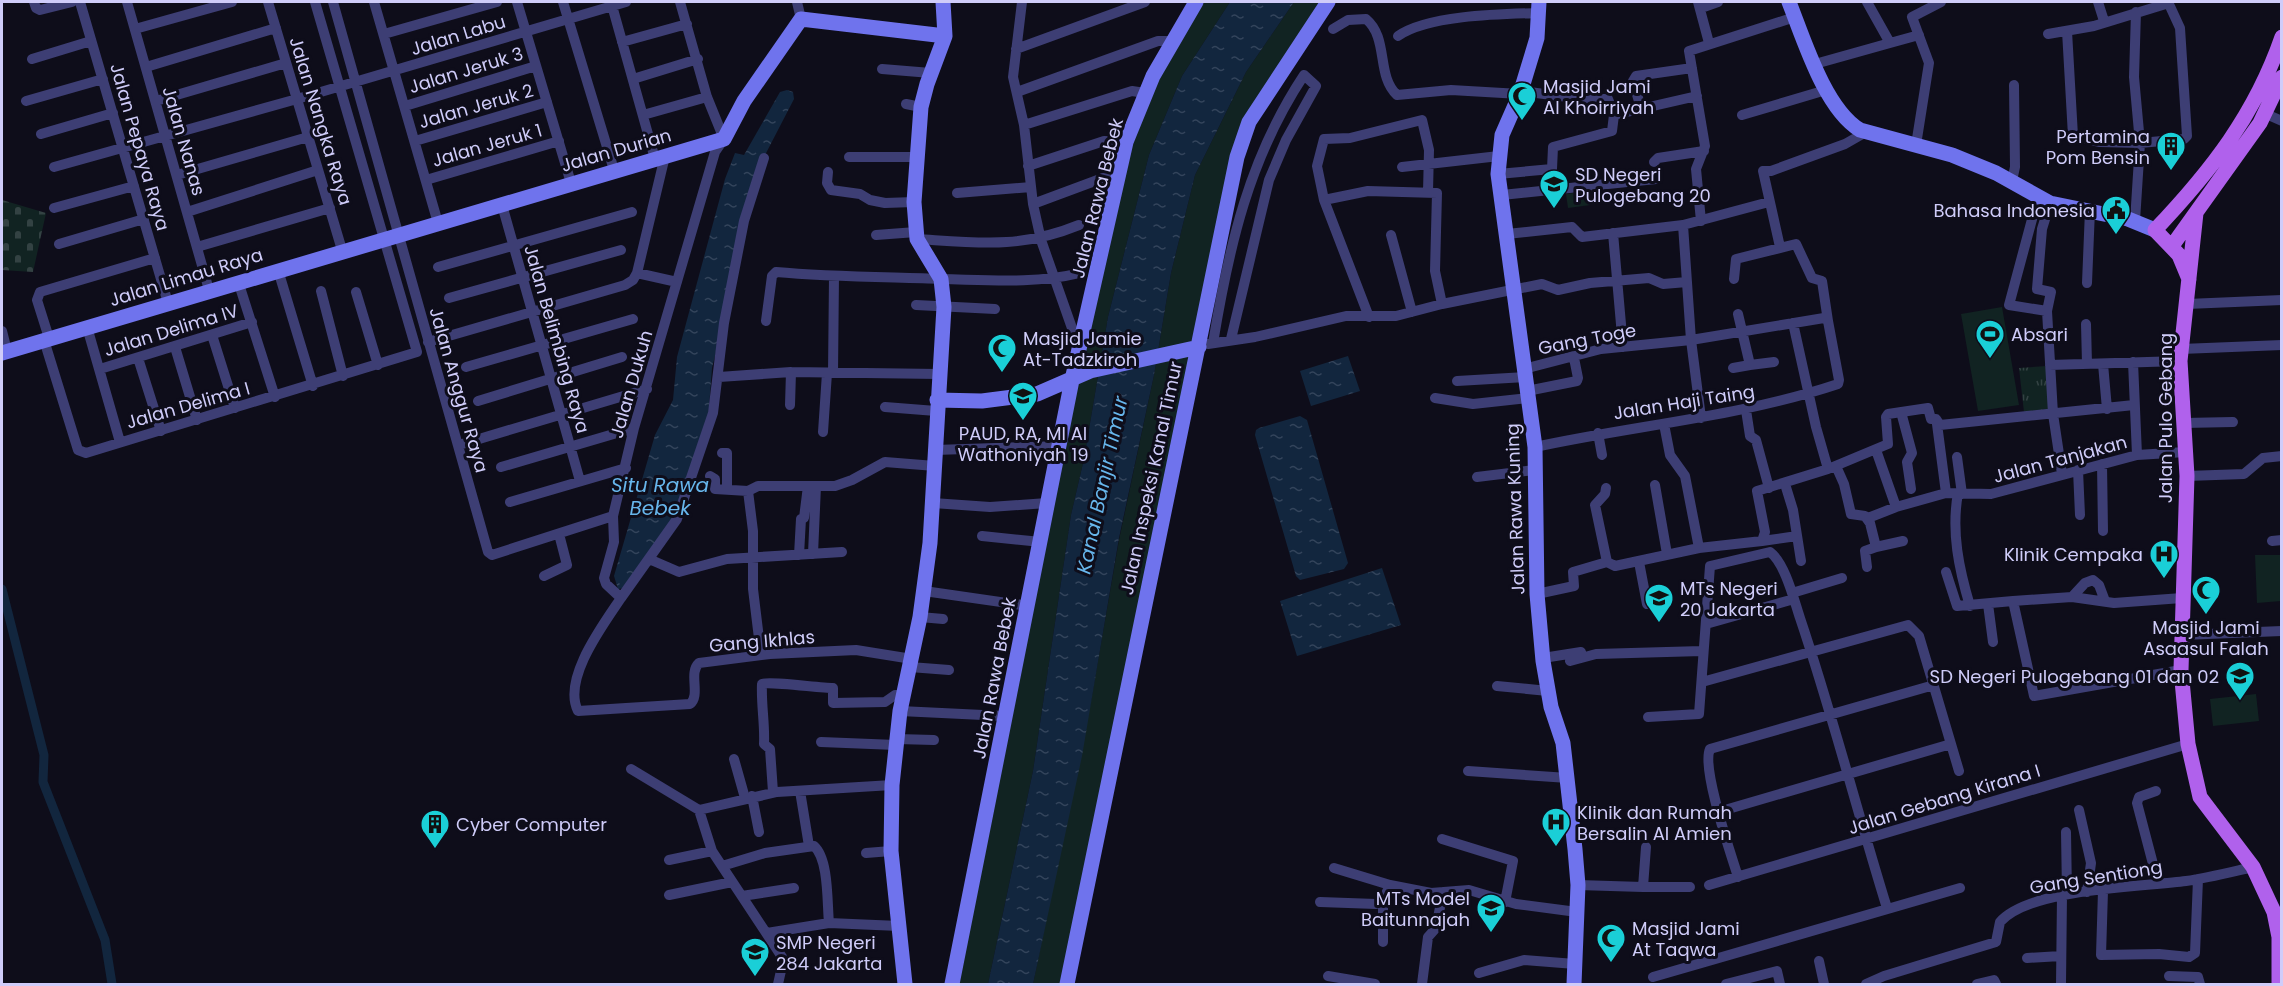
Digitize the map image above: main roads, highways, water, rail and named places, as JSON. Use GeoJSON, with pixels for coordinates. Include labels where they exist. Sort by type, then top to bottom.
{"type":"FeatureCollection","features":[{"type":"Feature","properties":{"kind":"main road"},"geometry":{"type":"LineString","coordinates":[[2172,246],[2266,114],[2275,81],[2282,37]]}},
{"type":"Feature","properties":{"kind":"main road","name":"Jalan Pulo Gebang"},"geometry":{"type":"LineString","coordinates":[[2275,81],[2200,180],[2155,230],[2179,255],[2190,283],[2181,355],[2187,476],[2181,670],[2188,744],[2200,797],[2253,867],[2274,912],[2280,937],[2278,984]]}},
{"type":"Feature","properties":{"kind":"main road"},"geometry":{"type":"LineString","coordinates":[[2190,283],[2196,213]]}},
{"type":"Feature","properties":{"kind":"water","name":"Kanal Banjir Timur"},"geometry":{"type":"Polygon","coordinates":[[[1230,2],[1294,2],[1246,72],[1195,175],[1171,273],[1154,375],[1119,538],[1082,756],[1033,984],[988,984],[1033,771],[1071,515],[1084,459],[1108,317],[1149,155],[1182,76],[1230,2]]]}},
{"type":"Feature","properties":{"kind":"water","name":"Situ Rawa Bebek"},"geometry":{"type":"Polygon","coordinates":[[[787,90],[793,92],[794,99],[764,157],[712,368],[708,421],[679,512],[624,588],[618,589],[614,576],[655,435],[673,400],[677,357],[725,179],[735,153],[744,155],[780,92],[787,90]]]}},
{"type":"Feature","properties":{"kind":"water"},"geometry":{"type":"Polygon","coordinates":[[[1348,356],[1360,391],[1311,406],[1300,371],[1348,356]]]}},
{"type":"Feature","properties":{"kind":"water"},"geometry":{"type":"Polygon","coordinates":[[[1300,416],[1307,420],[1348,563],[1344,569],[1300,580],[1296,576],[1255,435],[1259,428],[1300,416]]]}},
{"type":"Feature","properties":{"kind":"water"},"geometry":{"type":"Polygon","coordinates":[[[1382,568],[1401,625],[1297,656],[1280,601],[1382,568]]]}},
{"type":"Feature","properties":{"kind":"waterway"},"geometry":{"type":"LineString","coordinates":[[2,589],[44,755],[43,782],[105,940],[112,984]]}},
{"type":"Feature","properties":{"kind":"place","name":"Masjid Jami Al Khoirriyah"},"geometry":{"type":"Point","coordinates":[1522,122]}},
{"type":"Feature","properties":{"kind":"place","name":"Pertamina Pom Bensin"},"geometry":{"type":"Point","coordinates":[2171,172]}},
{"type":"Feature","properties":{"kind":"place","name":"SD Negeri Pulogebang 20"},"geometry":{"type":"Point","coordinates":[1554,210]}},
{"type":"Feature","properties":{"kind":"place","name":"Bahasa Indonesia"},"geometry":{"type":"Point","coordinates":[2116,236]}},
{"type":"Feature","properties":{"kind":"place","name":"Absari"},"geometry":{"type":"Point","coordinates":[1990,360]}},
{"type":"Feature","properties":{"kind":"place","name":"Masjid Jamie At-Tadzkiroh"},"geometry":{"type":"Point","coordinates":[1002,374]}},
{"type":"Feature","properties":{"kind":"place","name":"PAUD, RA, MI Al Wathoniyah 19"},"geometry":{"type":"Point","coordinates":[1023,422]}},
{"type":"Feature","properties":{"kind":"place","name":"Klinik Cempaka"},"geometry":{"type":"Point","coordinates":[2164,580]}},
{"type":"Feature","properties":{"kind":"place","name":"Masjid Jami Asaasul Falah"},"geometry":{"type":"Point","coordinates":[2206,616]}},
{"type":"Feature","properties":{"kind":"place","name":"MTs Negeri 20 Jakarta"},"geometry":{"type":"Point","coordinates":[1659,624]}},
{"type":"Feature","properties":{"kind":"place","name":"SD Negeri Pulogebang 01 dan 02"},"geometry":{"type":"Point","coordinates":[2240,702]}},
{"type":"Feature","properties":{"kind":"place","name":"Klinik dan Rumah Bersalin Al Amien"},"geometry":{"type":"Point","coordinates":[1556,848]}},
{"type":"Feature","properties":{"kind":"place","name":"Cyber Computer"},"geometry":{"type":"Point","coordinates":[435,850]}},
{"type":"Feature","properties":{"kind":"place","name":"MTs Model Baitunnajah"},"geometry":{"type":"Point","coordinates":[1491,934]}},
{"type":"Feature","properties":{"kind":"place","name":"Masjid Jami At Taqwa"},"geometry":{"type":"Point","coordinates":[1611,964]}},
{"type":"Feature","properties":{"kind":"place","name":"SMP Negeri 284 Jakarta"},"geometry":{"type":"Point","coordinates":[755,978]}}]}
